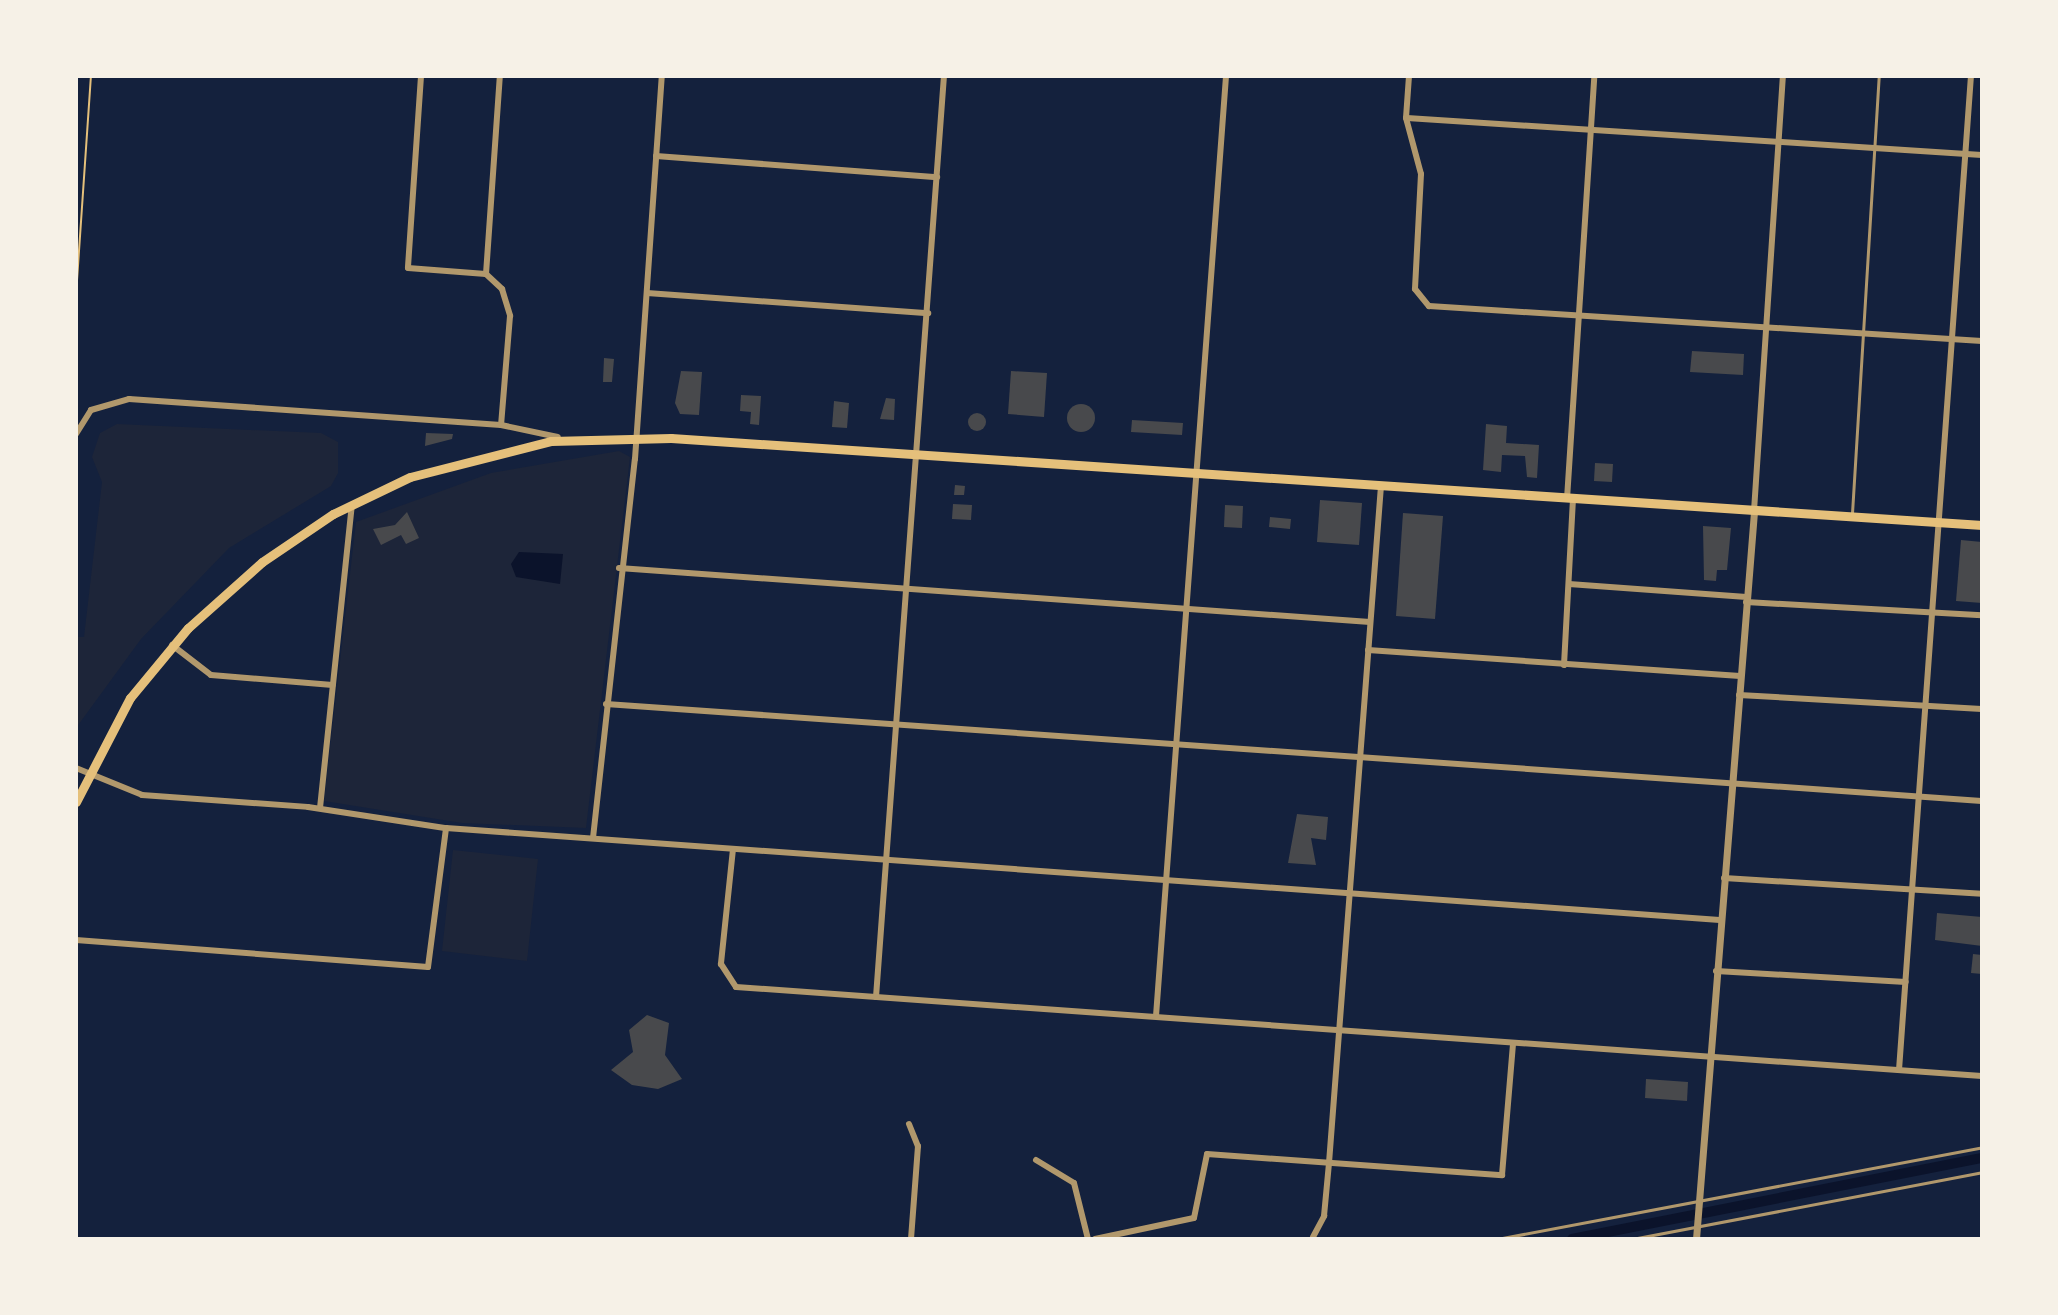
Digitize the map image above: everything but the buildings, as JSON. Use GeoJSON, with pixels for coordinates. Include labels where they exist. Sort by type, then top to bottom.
{"type":"FeatureCollection","features":[{"type":"Feature","properties":{"kind":"main road"},"geometry":{"type":"LineString","coordinates":[[76,802],[130,698],[172,645],[262,562],[352,505],[448,464],[567,439],[637,437],[1982,525]]}},
{"type":"Feature","properties":{"kind":"street"},"geometry":{"type":"LineString","coordinates":[[421,76],[408,268],[486,274],[502,289],[510,316],[501,425]]}},
{"type":"Feature","properties":{"kind":"street"},"geometry":{"type":"LineString","coordinates":[[486,274],[500,76]]}},
{"type":"Feature","properties":{"kind":"street"},"geometry":{"type":"LineString","coordinates":[[593,838],[619,568],[637,437],[662,76]]}},
{"type":"Feature","properties":{"kind":"street"},"geometry":{"type":"LineString","coordinates":[[876,997],[944,76]]}},
{"type":"Feature","properties":{"kind":"street"},"geometry":{"type":"LineString","coordinates":[[1156,1016],[1199,475],[1226,76]]}},
{"type":"Feature","properties":{"kind":"street"},"geometry":{"type":"LineString","coordinates":[[1409,76],[1406,118],[1421,174],[1419,299],[1439,307],[1982,341]]}},
{"type":"Feature","properties":{"kind":"street"},"geometry":{"type":"LineString","coordinates":[[1564,665],[1579,316],[1594,76]]}},
{"type":"Feature","properties":{"kind":"street"},"geometry":{"type":"LineString","coordinates":[[1696,1239],[1754,511],[1783,76]]}},
{"type":"Feature","properties":{"kind":"street"},"geometry":{"type":"LineString","coordinates":[[1899,1070],[1971,76]]}},
{"type":"Feature","properties":{"kind":"street"},"geometry":{"type":"LineString","coordinates":[[1406,118],[1982,155]]}},
{"type":"Feature","properties":{"kind":"street"},"geometry":{"type":"LineString","coordinates":[[656,156],[937,177]]}},
{"type":"Feature","properties":{"kind":"street"},"geometry":{"type":"LineString","coordinates":[[647,293],[928,313]]}},
{"type":"Feature","properties":{"kind":"street"},"geometry":{"type":"LineString","coordinates":[[76,434],[91,410],[129,399],[501,425],[567,439]]}},
{"type":"Feature","properties":{"kind":"street"},"geometry":{"type":"LineString","coordinates":[[1313,1237],[1324,1216],[1329,1163],[1381,486]]}},
{"type":"Feature","properties":{"kind":"street"},"geometry":{"type":"LineString","coordinates":[[320,808],[352,505]]}},
{"type":"Feature","properties":{"kind":"street"},"geometry":{"type":"LineString","coordinates":[[619,568],[1370,622]]}},
{"type":"Feature","properties":{"kind":"street"},"geometry":{"type":"LineString","coordinates":[[1569,584],[1982,615]]}},
{"type":"Feature","properties":{"kind":"street"},"geometry":{"type":"LineString","coordinates":[[172,645],[211,675],[333,685]]}},
{"type":"Feature","properties":{"kind":"street"},"geometry":{"type":"LineString","coordinates":[[1368,650],[1740,676]]}},
{"type":"Feature","properties":{"kind":"street"},"geometry":{"type":"LineString","coordinates":[[1739,695],[1982,709]]}},
{"type":"Feature","properties":{"kind":"street"},"geometry":{"type":"LineString","coordinates":[[606,704],[1982,801]]}},
{"type":"Feature","properties":{"kind":"street"},"geometry":{"type":"LineString","coordinates":[[76,768],[142,795],[320,808],[446,828],[1720,920]]}},
{"type":"Feature","properties":{"kind":"street"},"geometry":{"type":"LineString","coordinates":[[76,940],[428,967],[446,828]]}},
{"type":"Feature","properties":{"kind":"street"},"geometry":{"type":"LineString","coordinates":[[733,849],[724,978],[736,987],[1982,1076]]}},
{"type":"Feature","properties":{"kind":"street"},"geometry":{"type":"LineString","coordinates":[[1724,878],[1982,894]]}},
{"type":"Feature","properties":{"kind":"street"},"geometry":{"type":"LineString","coordinates":[[1716,971],[1906,982]]}},
{"type":"Feature","properties":{"kind":"street"},"geometry":{"type":"LineString","coordinates":[[1095,1239],[1194,1218],[1204,1155],[1502,1175],[1513,1043]]}},
{"type":"Feature","properties":{"kind":"street"},"geometry":{"type":"LineString","coordinates":[[909,1124],[918,1146],[911,1239]]}},
{"type":"Feature","properties":{"kind":"street"},"geometry":{"type":"LineString","coordinates":[[1036,1160],[1074,1183],[1088,1239]]}},
{"type":"Feature","properties":{"kind":"lane"},"geometry":{"type":"LineString","coordinates":[[1851,517],[1879,76]]}},
{"type":"Feature","properties":{"kind":"lane"},"geometry":{"type":"LineString","coordinates":[[1497,1239],[1982,1147]]}},
{"type":"Feature","properties":{"kind":"lane"},"geometry":{"type":"LineString","coordinates":[[1632,1239],[1697,1222],[1982,1172]]}},
{"type":"Feature","properties":{"kind":"path"},"geometry":{"type":"LineString","coordinates":[[76,295],[91,76]]}},
{"type":"Feature","properties":{"kind":"shaded area"},"geometry":{"type":"Polygon","coordinates":[[[117,424],[321,433],[338,442],[338,473],[331,486],[229,548],[141,639],[76,728],[76,637],[84,637],[102,482],[92,457],[100,433],[117,424]]]}},
{"type":"Feature","properties":{"kind":"shaded area"},"geometry":{"type":"Polygon","coordinates":[[[619,451],[630,457],[586,828],[462,823],[324,801],[356,522],[491,473],[619,451]]]}},
{"type":"Feature","properties":{"kind":"shaded area"},"geometry":{"type":"Polygon","coordinates":[[[519,552],[563,554],[560,584],[516,577],[511,564],[519,552]]]}},
{"type":"Feature","properties":{"kind":"shaded area"},"geometry":{"type":"Polygon","coordinates":[[[453,850],[538,859],[527,961],[442,951],[453,850]]]}},
{"type":"Feature","properties":{"kind":"waterway"},"geometry":{"type":"LineString","coordinates":[[1572,1239],[1982,1158]]}}]}
